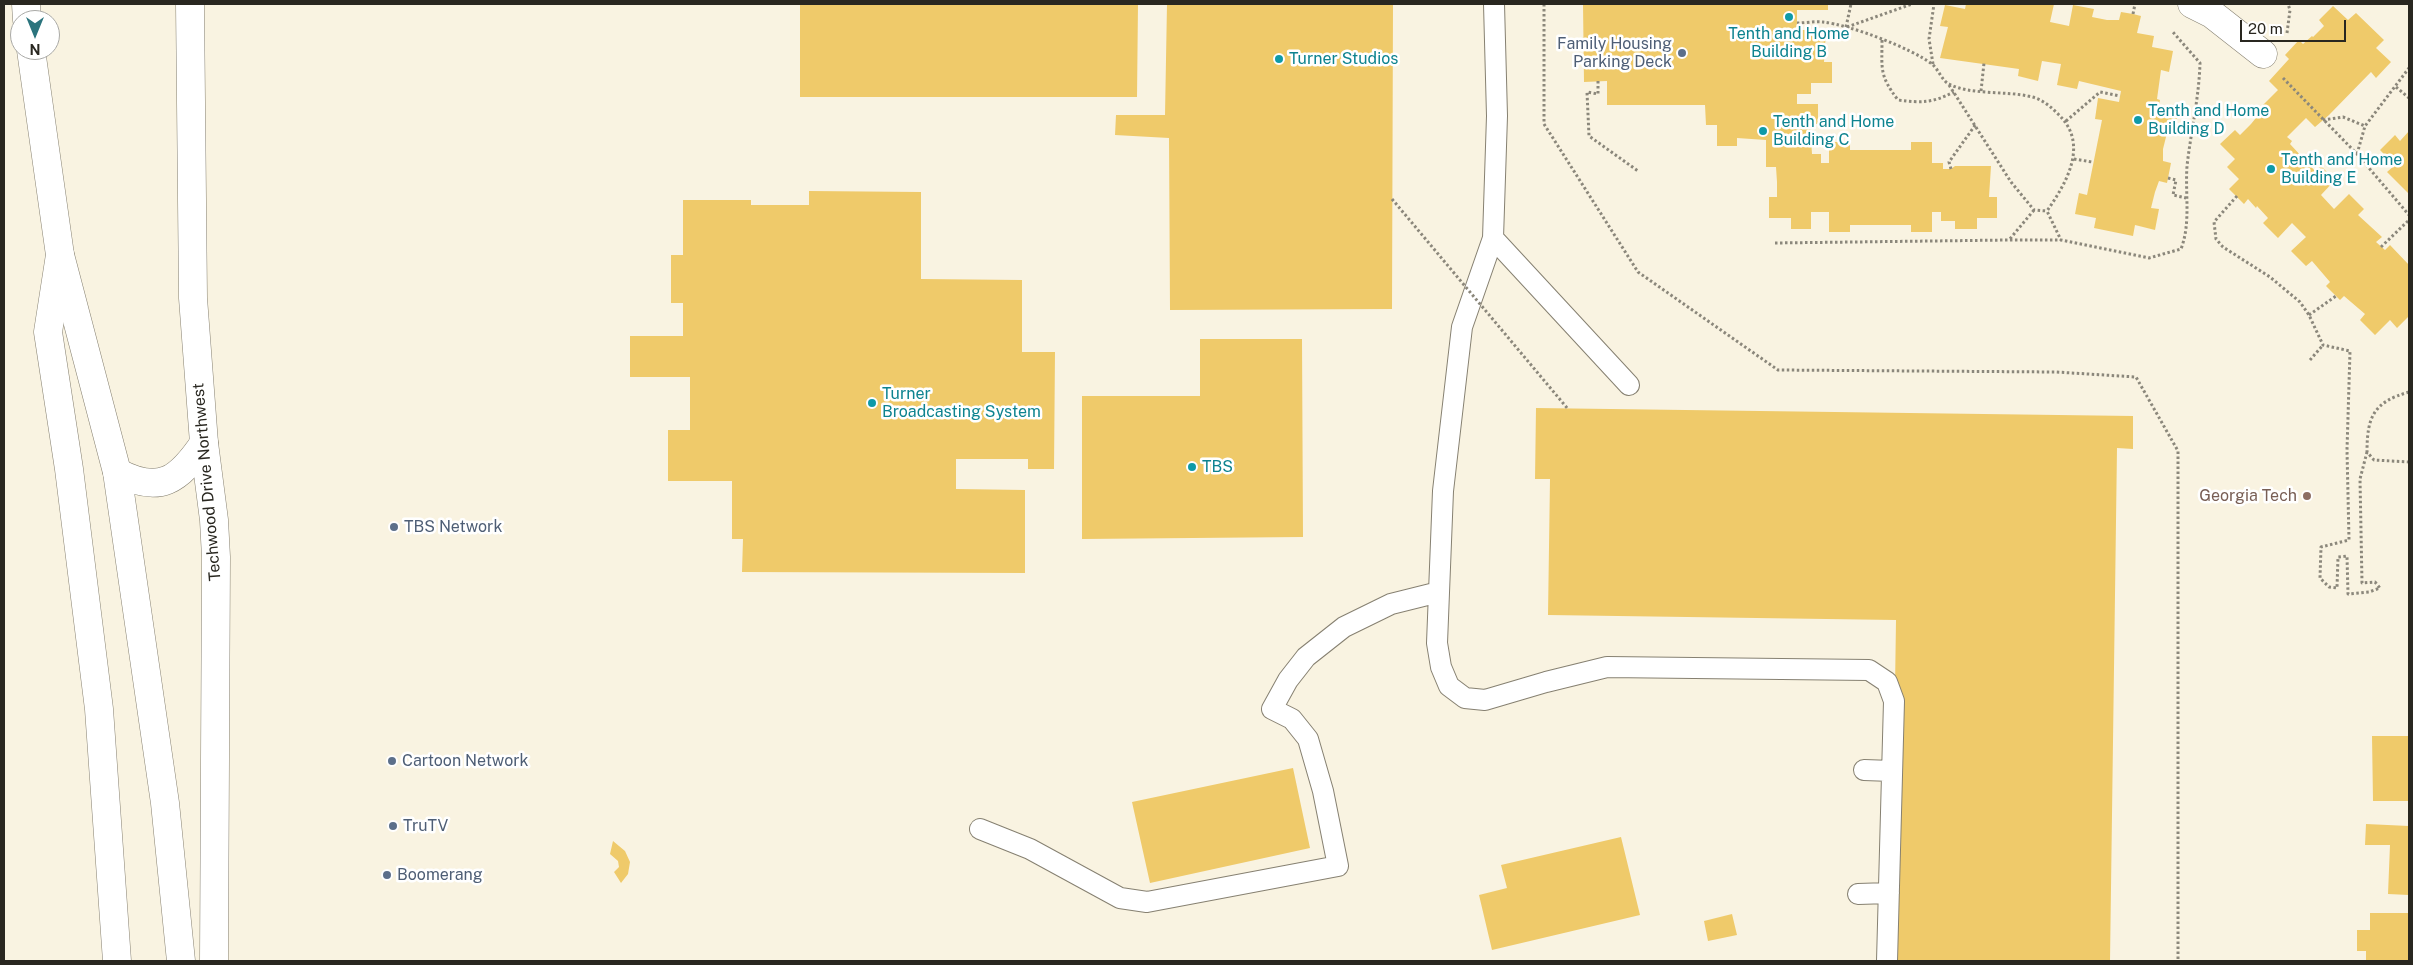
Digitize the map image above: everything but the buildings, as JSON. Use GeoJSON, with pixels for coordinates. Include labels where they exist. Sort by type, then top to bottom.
{"type":"FeatureCollection","features":[{"type":"Feature","properties":{"kind":"main road","name":"Techwood Drive Northwest"},"geometry":{"type":"LineString","coordinates":[[190,4],[193,298],[204,443],[214,520],[216,558],[214,961]]}},
{"type":"Feature","properties":{"kind":"main road"},"geometry":{"type":"LineString","coordinates":[[2192,4],[2212,14],[2263,54]]}},
{"type":"Feature","properties":{"kind":"main road"},"geometry":{"type":"LineString","coordinates":[[33,60],[60,255],[117,472],[165,803],[180,961]]}},
{"type":"Feature","properties":{"kind":"main road"},"geometry":{"type":"LineString","coordinates":[[60,255],[48,332],[99,709],[117,961]]}},
{"type":"Feature","properties":{"kind":"main road"},"geometry":{"type":"LineString","coordinates":[[117,472],[137,482],[153,484],[169,480],[182,472],[204,443]]}},
{"type":"Feature","properties":{"kind":"lane"},"geometry":{"type":"LineString","coordinates":[[1494,4],[1496,116],[1493,238],[1462,327],[1443,491],[1437,643],[1441,667],[1449,686],[1465,698],[1485,700],[1607,667],[1869,670],[1887,682],[1894,701],[1887,961]]}},
{"type":"Feature","properties":{"kind":"lane"},"geometry":{"type":"LineString","coordinates":[[1493,238],[1629,385]]}},
{"type":"Feature","properties":{"kind":"lane"},"geometry":{"type":"LineString","coordinates":[[980,829],[1030,849],[1092,885],[1120,898],[1147,902],[1338,866],[1323,791],[1308,739],[1292,719],[1272,709],[1288,680],[1306,657],[1344,627],[1391,604],[1439,592]]}},
{"type":"Feature","properties":{"kind":"lane"},"geometry":{"type":"LineString","coordinates":[[1864,770],[1892,771]]}},
{"type":"Feature","properties":{"kind":"lane"},"geometry":{"type":"LineString","coordinates":[[1858,894],[1889,893]]}},
{"type":"Feature","properties":{"kind":"path"},"geometry":{"type":"LineString","coordinates":[[1544,4],[1544,124],[1638,272],[1778,370],[2056,372],[2136,377],[2178,451],[2178,961]]}},
{"type":"Feature","properties":{"kind":"path"},"geometry":{"type":"LineString","coordinates":[[1846,28],[1851,4]]}},
{"type":"Feature","properties":{"kind":"path"},"geometry":{"type":"LineString","coordinates":[[1846,28],[1912,4]]}},
{"type":"Feature","properties":{"kind":"path"},"geometry":{"type":"LineString","coordinates":[[1933,65],[1929,39],[1934,4]]}},
{"type":"Feature","properties":{"kind":"path"},"geometry":{"type":"LineString","coordinates":[[2133,14],[2135,4]]}},
{"type":"Feature","properties":{"kind":"path"},"geometry":{"type":"LineString","coordinates":[[1796,23],[1823,22],[1846,28],[1882,40],[1933,65],[1976,124],[2011,182],[2034,210],[2047,211]]}},
{"type":"Feature","properties":{"kind":"path"},"geometry":{"type":"LineString","coordinates":[[1775,242],[2062,240],[2149,258],[2181,249],[2187,232],[2187,167],[2199,97],[2200,63],[2192,52],[2172,33],[2170,26]]}},
{"type":"Feature","properties":{"kind":"path"},"geometry":{"type":"LineString","coordinates":[[1882,40],[1881,67],[1886,85],[1898,100],[1924,103],[1936,101],[1954,92]]}},
{"type":"Feature","properties":{"kind":"path"},"geometry":{"type":"LineString","coordinates":[[1981,91],[1984,64]]}},
{"type":"Feature","properties":{"kind":"path"},"geometry":{"type":"LineString","coordinates":[[2357,154],[2366,126],[2409,68]]}},
{"type":"Feature","properties":{"kind":"path"},"geometry":{"type":"LineString","coordinates":[[1598,81],[1598,94],[1587,92],[1589,136],[1638,171]]}},
{"type":"Feature","properties":{"kind":"path"},"geometry":{"type":"LineString","coordinates":[[2288,82],[2322,120],[2357,154],[2409,215]]}},
{"type":"Feature","properties":{"kind":"path"},"geometry":{"type":"LineString","coordinates":[[1948,84],[1981,91],[2029,96],[2046,103],[2066,121],[2074,159],[2065,185],[2047,211]]}},
{"type":"Feature","properties":{"kind":"path"},"geometry":{"type":"LineString","coordinates":[[2396,86],[2409,98]]}},
{"type":"Feature","properties":{"kind":"path"},"geometry":{"type":"LineString","coordinates":[[2066,121],[2100,92],[2120,96]]}},
{"type":"Feature","properties":{"kind":"path"},"geometry":{"type":"LineString","coordinates":[[2322,120],[2343,117],[2366,126]]}},
{"type":"Feature","properties":{"kind":"path"},"geometry":{"type":"LineString","coordinates":[[1951,169],[1950,162],[1976,124]]}},
{"type":"Feature","properties":{"kind":"path"},"geometry":{"type":"LineString","coordinates":[[2074,159],[2092,162]]}},
{"type":"Feature","properties":{"kind":"path"},"geometry":{"type":"LineString","coordinates":[[2168,178],[2176,180],[2173,195],[2186,198]]}},
{"type":"Feature","properties":{"kind":"path"},"geometry":{"type":"LineString","coordinates":[[2237,196],[2214,222],[2216,239],[2223,247],[2270,277],[2300,302],[2309,315],[2323,345]]}},
{"type":"Feature","properties":{"kind":"path"},"geometry":{"type":"LineString","coordinates":[[1392,199],[1568,409]]}},
{"type":"Feature","properties":{"kind":"path"},"geometry":{"type":"LineString","coordinates":[[2009,240],[2034,210]]}},
{"type":"Feature","properties":{"kind":"path"},"geometry":{"type":"LineString","coordinates":[[2047,211],[2062,240]]}},
{"type":"Feature","properties":{"kind":"path"},"geometry":{"type":"LineString","coordinates":[[2381,247],[2409,220]]}},
{"type":"Feature","properties":{"kind":"path"},"geometry":{"type":"LineString","coordinates":[[2309,315],[2336,296]]}},
{"type":"Feature","properties":{"kind":"path"},"geometry":{"type":"LineString","coordinates":[[2310,360],[2323,345]]}},
{"type":"Feature","properties":{"kind":"path"},"geometry":{"type":"LineString","coordinates":[[2323,345],[2350,351],[2347,450],[2349,540],[2321,547],[2320,578],[2329,587],[2337,588],[2338,557],[2347,556],[2348,594],[2369,592],[2380,588],[2375,582],[2362,583],[2360,479],[2367,452],[2370,418],[2386,401],[2409,392]]}},
{"type":"Feature","properties":{"kind":"path"},"geometry":{"type":"LineString","coordinates":[[2367,452],[2374,460],[2409,462]]}},
{"type":"Feature","properties":{"kind":"place","name":"Tenth and Home Building B"},"geometry":{"type":"Point","coordinates":[1789,17]}},
{"type":"Feature","properties":{"kind":"place","name":"Family Housing Parking Deck"},"geometry":{"type":"Point","coordinates":[1682,53]}},
{"type":"Feature","properties":{"kind":"place","name":"Turner Studios"},"geometry":{"type":"Point","coordinates":[1279,59]}},
{"type":"Feature","properties":{"kind":"place","name":"Tenth and Home Building D"},"geometry":{"type":"Point","coordinates":[2138,120]}},
{"type":"Feature","properties":{"kind":"place","name":"Tenth and Home Building C"},"geometry":{"type":"Point","coordinates":[1763,131]}},
{"type":"Feature","properties":{"kind":"place","name":"Tenth and Home Building E"},"geometry":{"type":"Point","coordinates":[2271,169]}},
{"type":"Feature","properties":{"kind":"place","name":"Turner Broadcasting System"},"geometry":{"type":"Point","coordinates":[872,403]}},
{"type":"Feature","properties":{"kind":"place","name":"TBS"},"geometry":{"type":"Point","coordinates":[1192,467]}},
{"type":"Feature","properties":{"kind":"place","name":"Georgia Tech"},"geometry":{"type":"Point","coordinates":[2307,496]}},
{"type":"Feature","properties":{"kind":"place","name":"TBS Network"},"geometry":{"type":"Point","coordinates":[394,527]}},
{"type":"Feature","properties":{"kind":"place","name":"Cartoon Network"},"geometry":{"type":"Point","coordinates":[392,761]}},
{"type":"Feature","properties":{"kind":"place","name":"TruTV"},"geometry":{"type":"Point","coordinates":[393,826]}},
{"type":"Feature","properties":{"kind":"place","name":"Boomerang"},"geometry":{"type":"Point","coordinates":[387,875]}}]}
